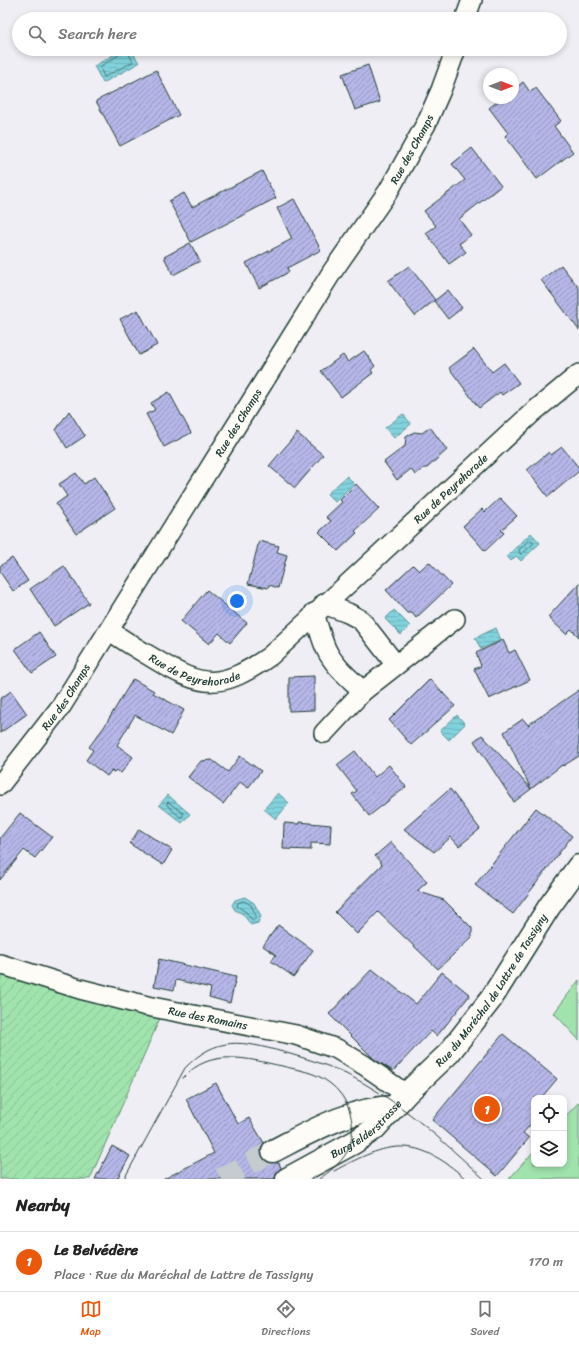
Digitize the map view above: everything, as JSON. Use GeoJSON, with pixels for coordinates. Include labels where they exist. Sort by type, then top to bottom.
{"type":"FeatureCollection","features":[{"type":"Feature","properties":{"kind":"main road","name":"Rue du Maréchal de Lattre de Tassigny"},"geometry":{"type":"LineString","coordinates":[[400,1100],[449,1053],[492,999],[549,907],[579,866]]}},
{"type":"Feature","properties":{"kind":"main road","name":"Burgfelderstrasse"},"geometry":{"type":"LineString","coordinates":[[273,1151],[304,1135],[351,1115],[400,1100]]}},
{"type":"Feature","properties":{"kind":"main road","name":"Burgfelderstrasse"},"geometry":{"type":"LineString","coordinates":[[287,1179],[355,1142],[374,1129],[400,1100]]}},
{"type":"Feature","properties":{"kind":"street"},"geometry":{"type":"LineString","coordinates":[[468,12],[472,0]]}},
{"type":"Feature","properties":{"kind":"street","name":"Rue des Champs"},"geometry":{"type":"LineString","coordinates":[[0,785],[62,705],[332,272],[389,190],[405,164],[441,90],[453,56]]}},
{"type":"Feature","properties":{"kind":"street","name":"Rue de Peyrehorade"},"geometry":{"type":"LineString","coordinates":[[109,630],[182,675],[208,681],[223,680],[238,676],[270,656],[319,608],[532,413],[579,374]]}},
{"type":"Feature","properties":{"kind":"street"},"geometry":{"type":"LineString","coordinates":[[363,691],[338,668],[330,656],[326,648],[319,608],[348,613],[361,620],[396,665]]}},
{"type":"Feature","properties":{"kind":"street"},"geometry":{"type":"LineString","coordinates":[[324,733],[363,691],[455,619]]}},
{"type":"Feature","properties":{"kind":"street","name":"Rue des Romains"},"geometry":{"type":"LineString","coordinates":[[0,964],[80,989],[147,1006],[302,1037],[337,1050],[364,1065],[400,1100]]}},
{"type":"Feature","properties":{"kind":"green space"},"geometry":{"type":"Polygon","coordinates":[[[0,971],[160,1018],[90,1179],[0,1179],[0,971]]]}},
{"type":"Feature","properties":{"kind":"green space"},"geometry":{"type":"Polygon","coordinates":[[[579,980],[579,1040],[554,1013],[579,980]]]}},
{"type":"Feature","properties":{"kind":"green space"},"geometry":{"type":"Polygon","coordinates":[[[579,1102],[579,1179],[509,1179],[531,1154],[531,1167],[567,1167],[567,1115],[579,1102]]]}},
{"type":"Feature","properties":{"kind":"water"},"geometry":{"type":"Polygon","coordinates":[[[112,56],[135,56],[139,63],[103,83],[94,66],[112,56]]]}},
{"type":"Feature","properties":{"kind":"water"},"geometry":{"type":"Polygon","coordinates":[[[403,414],[411,424],[394,438],[385,428],[403,414]]]}},
{"type":"Feature","properties":{"kind":"water"},"geometry":{"type":"Polygon","coordinates":[[[347,476],[354,484],[335,502],[327,494],[347,476]]]}},
{"type":"Feature","properties":{"kind":"water"},"geometry":{"type":"Polygon","coordinates":[[[531,533],[540,543],[521,561],[516,556],[511,561],[507,556],[531,533]]]}},
{"type":"Feature","properties":{"kind":"water"},"geometry":{"type":"Polygon","coordinates":[[[394,610],[410,626],[401,635],[385,619],[394,610]]]}},
{"type":"Feature","properties":{"kind":"water"},"geometry":{"type":"Polygon","coordinates":[[[496,628],[501,640],[481,649],[475,638],[496,628]]]}},
{"type":"Feature","properties":{"kind":"water"},"geometry":{"type":"Polygon","coordinates":[[[457,715],[465,724],[449,740],[440,731],[457,715]]]}},
{"type":"Feature","properties":{"kind":"water"},"geometry":{"type":"Polygon","coordinates":[[[278,793],[289,803],[276,819],[264,809],[278,793]]]}},
{"type":"Feature","properties":{"kind":"water"},"geometry":{"type":"Polygon","coordinates":[[[168,795],[190,814],[182,823],[159,805],[168,795]]]}},
{"type":"Feature","properties":{"kind":"water"},"geometry":{"type":"Polygon","coordinates":[[[245,897],[254,903],[261,916],[258,923],[251,925],[243,914],[235,910],[232,905],[235,900],[245,897]]]}},
{"type":"Feature","properties":{"kind":"building"},"geometry":{"type":"Polygon","coordinates":[[[368,65],[380,102],[355,110],[342,74],[368,65]]]}},
{"type":"Feature","properties":{"kind":"building"},"geometry":{"type":"Polygon","coordinates":[[[156,70],[179,115],[120,146],[96,101],[156,70]]]}},
{"type":"Feature","properties":{"kind":"building"},"geometry":{"type":"Polygon","coordinates":[[[523,82],[530,92],[536,88],[561,121],[554,126],[573,152],[537,179],[505,136],[508,133],[489,108],[494,104],[519,104],[519,85],[523,82]]]}},
{"type":"Feature","properties":{"kind":"building"},"geometry":{"type":"Polygon","coordinates":[[[472,148],[501,186],[459,219],[471,235],[459,244],[466,252],[449,264],[426,233],[436,226],[424,211],[465,180],[452,164],[472,148]]]}},
{"type":"Feature","properties":{"kind":"building"},"geometry":{"type":"Polygon","coordinates":[[[262,171],[276,198],[191,242],[169,201],[184,193],[192,207],[262,171]]]}},
{"type":"Feature","properties":{"kind":"building"},"geometry":{"type":"Polygon","coordinates":[[[294,199],[321,250],[287,268],[289,272],[259,288],[246,263],[292,239],[277,208],[294,199]]]}},
{"type":"Feature","properties":{"kind":"building"},"geometry":{"type":"Polygon","coordinates":[[[190,243],[200,261],[173,275],[164,257],[190,243]]]}},
{"type":"Feature","properties":{"kind":"building"},"geometry":{"type":"Polygon","coordinates":[[[561,265],[579,288],[579,330],[541,280],[561,265]]]}},
{"type":"Feature","properties":{"kind":"building"},"geometry":{"type":"Polygon","coordinates":[[[409,266],[435,300],[415,316],[388,281],[409,266]]]}},
{"type":"Feature","properties":{"kind":"building"},"geometry":{"type":"Polygon","coordinates":[[[448,290],[462,308],[448,319],[434,301],[448,290]]]}},
{"type":"Feature","properties":{"kind":"building"},"geometry":{"type":"Polygon","coordinates":[[[138,310],[157,345],[139,355],[120,319],[138,310]]]}},
{"type":"Feature","properties":{"kind":"building"},"geometry":{"type":"Polygon","coordinates":[[[474,349],[492,372],[504,363],[519,383],[502,395],[500,392],[479,408],[449,368],[474,349]]]}},
{"type":"Feature","properties":{"kind":"building"},"geometry":{"type":"Polygon","coordinates":[[[364,351],[375,366],[371,370],[373,373],[341,397],[321,371],[343,355],[348,362],[364,351]]]}},
{"type":"Feature","properties":{"kind":"building"},"geometry":{"type":"Polygon","coordinates":[[[169,392],[191,433],[164,447],[146,414],[155,410],[151,403],[169,392]]]}},
{"type":"Feature","properties":{"kind":"building"},"geometry":{"type":"Polygon","coordinates":[[[69,411],[85,436],[67,448],[56,430],[69,411]]]}},
{"type":"Feature","properties":{"kind":"building"},"geometry":{"type":"Polygon","coordinates":[[[430,427],[447,450],[427,468],[424,468],[415,475],[411,469],[397,480],[384,462],[405,446],[406,437],[414,432],[422,433],[430,427]]]}},
{"type":"Feature","properties":{"kind":"building"},"geometry":{"type":"Polygon","coordinates":[[[297,433],[323,455],[295,488],[269,466],[297,433]]]}},
{"type":"Feature","properties":{"kind":"building"},"geometry":{"type":"Polygon","coordinates":[[[562,447],[579,468],[579,471],[548,497],[527,470],[549,452],[551,455],[562,447]]]}},
{"type":"Feature","properties":{"kind":"building"},"geometry":{"type":"Polygon","coordinates":[[[76,473],[84,484],[94,477],[115,508],[76,534],[56,504],[67,496],[59,484],[76,473]]]}},
{"type":"Feature","properties":{"kind":"building"},"geometry":{"type":"Polygon","coordinates":[[[356,484],[379,509],[355,531],[357,533],[338,551],[319,532],[331,521],[326,517],[342,502],[340,500],[356,484]]]}},
{"type":"Feature","properties":{"kind":"building"},"geometry":{"type":"Polygon","coordinates":[[[500,498],[517,516],[501,530],[504,533],[485,551],[463,526],[482,509],[485,512],[500,498]]]}},
{"type":"Feature","properties":{"kind":"building"},"geometry":{"type":"Polygon","coordinates":[[[259,541],[279,546],[277,552],[287,555],[278,588],[269,585],[268,588],[248,584],[259,541]]]}},
{"type":"Feature","properties":{"kind":"building"},"geometry":{"type":"Polygon","coordinates":[[[12,558],[28,581],[13,591],[0,572],[0,566],[12,558]]]}},
{"type":"Feature","properties":{"kind":"building"},"geometry":{"type":"Polygon","coordinates":[[[429,562],[451,585],[416,618],[412,613],[407,613],[386,590],[413,565],[419,571],[429,562]]]}},
{"type":"Feature","properties":{"kind":"building"},"geometry":{"type":"Polygon","coordinates":[[[64,566],[89,603],[54,626],[30,589],[64,566]]]}},
{"type":"Feature","properties":{"kind":"building"},"geometry":{"type":"Polygon","coordinates":[[[579,583],[579,637],[571,629],[566,634],[548,617],[579,583]]]}},
{"type":"Feature","properties":{"kind":"building"},"geometry":{"type":"Polygon","coordinates":[[[207,590],[247,623],[230,643],[219,633],[209,644],[181,621],[207,590]]]}},
{"type":"Feature","properties":{"kind":"building"},"geometry":{"type":"Polygon","coordinates":[[[39,632],[56,657],[32,673],[15,649],[39,632]]]}},
{"type":"Feature","properties":{"kind":"building"},"geometry":{"type":"Polygon","coordinates":[[[503,640],[509,653],[515,650],[530,680],[489,699],[474,669],[481,666],[476,653],[503,640]]]}},
{"type":"Feature","properties":{"kind":"building"},"geometry":{"type":"Polygon","coordinates":[[[314,676],[314,710],[289,711],[289,677],[314,676]]]}},
{"type":"Feature","properties":{"kind":"building"},"geometry":{"type":"Polygon","coordinates":[[[133,679],[154,691],[153,693],[184,710],[171,735],[135,715],[117,745],[133,757],[121,773],[116,770],[114,772],[111,771],[107,776],[86,760],[93,750],[89,747],[104,727],[133,679]]]}},
{"type":"Feature","properties":{"kind":"building"},"geometry":{"type":"Polygon","coordinates":[[[430,679],[455,706],[411,745],[389,720],[430,679]]]}},
{"type":"Feature","properties":{"kind":"building"},"geometry":{"type":"Polygon","coordinates":[[[579,690],[579,756],[563,766],[562,765],[531,789],[504,732],[523,719],[528,725],[579,690]]]}},
{"type":"Feature","properties":{"kind":"building"},"geometry":{"type":"Polygon","coordinates":[[[11,691],[27,714],[0,733],[0,699],[11,691]]]}},
{"type":"Feature","properties":{"kind":"building"},"geometry":{"type":"Polygon","coordinates":[[[482,735],[531,789],[514,802],[474,741],[482,735]]]}},
{"type":"Feature","properties":{"kind":"building"},"geometry":{"type":"Polygon","coordinates":[[[355,751],[375,777],[389,765],[406,787],[369,816],[352,794],[357,791],[337,765],[355,751]]]}},
{"type":"Feature","properties":{"kind":"building"},"geometry":{"type":"Polygon","coordinates":[[[240,756],[261,771],[248,788],[240,782],[223,804],[188,777],[201,761],[212,760],[228,772],[240,756]]]}},
{"type":"Feature","properties":{"kind":"building"},"geometry":{"type":"Polygon","coordinates":[[[450,789],[480,829],[459,846],[451,837],[434,852],[404,829],[450,789]]]}},
{"type":"Feature","properties":{"kind":"building"},"geometry":{"type":"Polygon","coordinates":[[[536,808],[572,836],[513,914],[475,885],[536,808]]]}},
{"type":"Feature","properties":{"kind":"building"},"geometry":{"type":"Polygon","coordinates":[[[20,813],[52,837],[35,858],[24,850],[0,880],[0,838],[20,813]]]}},
{"type":"Feature","properties":{"kind":"building"},"geometry":{"type":"Polygon","coordinates":[[[299,822],[331,825],[330,844],[311,843],[311,850],[283,849],[284,823],[299,824],[299,822]]]}},
{"type":"Feature","properties":{"kind":"building"},"geometry":{"type":"Polygon","coordinates":[[[139,829],[172,850],[163,865],[130,844],[139,829]]]}},
{"type":"Feature","properties":{"kind":"building"},"geometry":{"type":"Polygon","coordinates":[[[391,842],[427,882],[417,891],[444,900],[472,928],[472,937],[438,969],[378,912],[357,934],[335,912],[382,864],[375,856],[391,842]]]}},
{"type":"Feature","properties":{"kind":"building"},"geometry":{"type":"Polygon","coordinates":[[[278,925],[313,950],[294,977],[271,961],[276,955],[263,946],[278,925]]]}},
{"type":"Feature","properties":{"kind":"building"},"geometry":{"type":"Polygon","coordinates":[[[159,959],[236,977],[230,1003],[209,997],[211,988],[176,980],[174,990],[154,986],[159,959]]]}},
{"type":"Feature","properties":{"kind":"building"},"geometry":{"type":"Polygon","coordinates":[[[372,969],[416,1004],[442,972],[470,995],[437,1036],[431,1031],[393,1071],[374,1059],[329,1014],[372,969]]]}},
{"type":"Feature","properties":{"kind":"building"},"geometry":{"type":"Polygon","coordinates":[[[503,1034],[557,1079],[544,1095],[531,1095],[531,1124],[523,1133],[529,1138],[497,1176],[432,1120],[503,1034]]]}},
{"type":"Feature","properties":{"kind":"building"},"geometry":{"type":"Polygon","coordinates":[[[216,1083],[238,1124],[249,1118],[264,1143],[261,1150],[262,1157],[267,1162],[279,1163],[281,1168],[276,1173],[275,1179],[164,1179],[214,1153],[186,1099],[216,1083]]]}},
{"type":"Feature","properties":{"kind":"building"},"geometry":{"type":"Polygon","coordinates":[[[112,1146],[130,1156],[117,1179],[95,1179],[112,1146]]]}},
{"type":"Feature","properties":{"kind":"tunnel"},"geometry":{"type":"LineString","coordinates":[[221,1179],[273,1151]]}},
{"type":"Feature","properties":{"kind":"tram line"},"geometry":{"type":"LineString","coordinates":[[124,1179],[185,1068],[197,1057],[208,1050],[231,1044],[255,1045],[307,1059],[338,1070],[365,1084],[384,1095],[419,1121],[484,1179]]}},
{"type":"Feature","properties":{"kind":"tram line"},"geometry":{"type":"LineString","coordinates":[[183,1078],[194,1068],[205,1062],[230,1058],[256,1061],[300,1070],[318,1076],[328,1082],[336,1088],[347,1104],[352,1123],[352,1133],[351,1143],[347,1152],[334,1167],[319,1179]]}},
{"type":"Feature","properties":{"kind":"tram line"},"geometry":{"type":"LineString","coordinates":[[334,1171],[371,1153],[386,1148],[402,1147],[416,1149],[432,1155],[466,1179]]}},
{"type":"Feature","properties":{"kind":"place","name":"Le Belvédère"},"geometry":{"type":"Point","coordinates":[487,1109]}}]}
